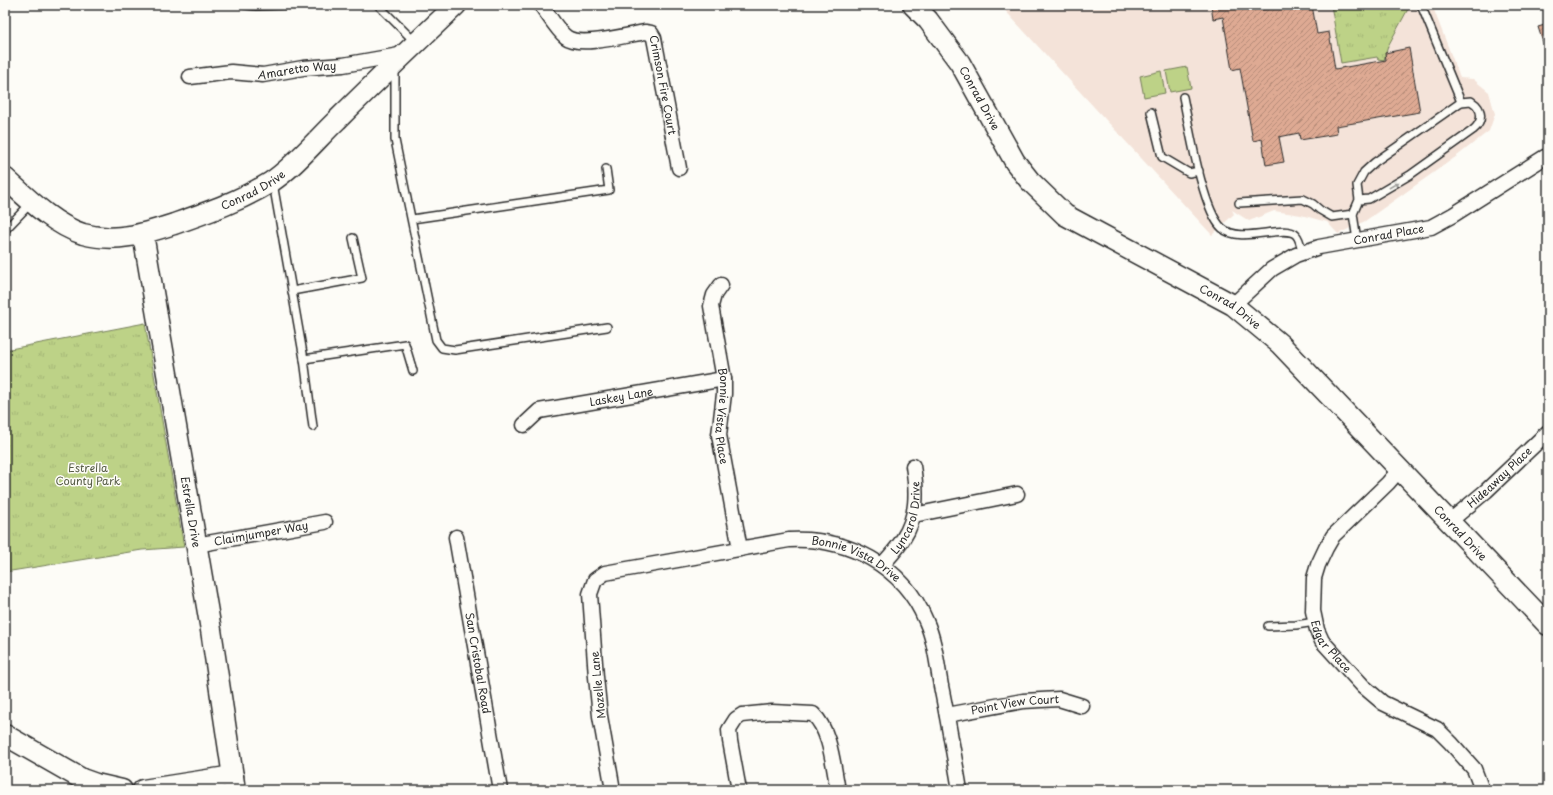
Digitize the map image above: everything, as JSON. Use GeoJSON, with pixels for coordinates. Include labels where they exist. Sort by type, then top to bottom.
{"type":"FeatureCollection","features":[{"type":"Feature","properties":{"kind":"street","name":"Conrad Drive"},"geometry":{"type":"LineString","coordinates":[[5,178],[31,202],[65,226],[82,233],[110,238],[143,234],[219,208],[246,196],[272,181],[292,164],[456,5]]}},
{"type":"Feature","properties":{"kind":"street","name":"Crimson Fire Court"},"geometry":{"type":"LineString","coordinates":[[541,5],[566,37],[575,41],[586,42],[645,32],[651,34],[654,38],[679,168]]}},
{"type":"Feature","properties":{"kind":"street","name":"Conrad Drive"},"geometry":{"type":"LineString","coordinates":[[913,5],[928,20],[960,63],[1015,162],[1030,182],[1065,215],[1233,305],[1280,344],[1548,625]]}},
{"type":"Feature","properties":{"kind":"street","name":"Amaretto Way"},"geometry":{"type":"LineString","coordinates":[[190,78],[231,72],[263,75],[303,68],[343,65],[405,53]]}},
{"type":"Feature","properties":{"kind":"street","name":"Conrad Place"},"geometry":{"type":"LineString","coordinates":[[1233,305],[1272,269],[1302,252],[1319,247],[1431,227],[1453,215],[1544,156]]}},
{"type":"Feature","properties":{"kind":"street","name":"Estrella Drive"},"geometry":{"type":"LineString","coordinates":[[143,234],[211,630],[234,783]]}},
{"type":"Feature","properties":{"kind":"street","name":"Bonnie Vista Place"},"geometry":{"type":"LineString","coordinates":[[721,285],[714,295],[711,306],[724,379],[724,394],[719,435],[740,549]]}},
{"type":"Feature","properties":{"kind":"street","name":"Laskey Lane"},"geometry":{"type":"LineString","coordinates":[[524,425],[539,411],[724,379]]}},
{"type":"Feature","properties":{"kind":"street","name":"Hideaway Place"},"geometry":{"type":"LineString","coordinates":[[1450,521],[1486,491],[1548,432]]}},
{"type":"Feature","properties":{"kind":"street","name":"Lyncarol Drive"},"geometry":{"type":"LineString","coordinates":[[882,566],[904,538],[914,514],[916,490],[913,466]]}},
{"type":"Feature","properties":{"kind":"street","name":"Edgar Place"},"geometry":{"type":"LineString","coordinates":[[1400,469],[1388,483],[1333,536],[1326,548],[1314,578],[1313,611],[1317,630],[1322,641],[1363,686],[1383,704],[1437,730],[1451,743],[1474,769],[1482,790]]}},
{"type":"Feature","properties":{"kind":"street"},"geometry":{"type":"LineString","coordinates":[[914,514],[1017,494]]}},
{"type":"Feature","properties":{"kind":"street","name":"Claimjumper Way"},"geometry":{"type":"LineString","coordinates":[[196,545],[325,522]]}},
{"type":"Feature","properties":{"kind":"street","name":"San Cristobal Road"},"geometry":{"type":"LineString","coordinates":[[456,537],[500,790]]}},
{"type":"Feature","properties":{"kind":"street","name":"Bonnie Vista Drive"},"geometry":{"type":"LineString","coordinates":[[595,580],[605,574],[789,540],[817,540],[858,551],[893,574],[912,596],[926,621],[934,648],[960,790]]}},
{"type":"Feature","properties":{"kind":"street","name":"Mozelle Lane"},"geometry":{"type":"LineString","coordinates":[[595,580],[590,594],[596,677],[613,790]]}},
{"type":"Feature","properties":{"kind":"street","name":"Point View Court"},"geometry":{"type":"LineString","coordinates":[[947,715],[1023,701],[1059,699],[1082,706]]}},
{"type":"Feature","properties":{"kind":"street"},"geometry":{"type":"LineString","coordinates":[[739,790],[730,741],[730,730],[736,719],[742,715],[772,712],[813,714],[818,719],[826,733],[838,790]]}},
{"type":"Feature","properties":{"kind":"street"},"geometry":{"type":"LineString","coordinates":[[5,735],[82,779],[122,790]]}},
{"type":"Feature","properties":{"kind":"street"},"geometry":{"type":"LineString","coordinates":[[143,790],[234,783]]}},
{"type":"Feature","properties":{"kind":"lane"},"geometry":{"type":"LineString","coordinates":[[246,5],[286,5]]}},
{"type":"Feature","properties":{"kind":"lane"},"geometry":{"type":"LineString","coordinates":[[378,5],[405,53],[395,140],[436,340],[442,348],[455,350],[607,327]]}},
{"type":"Feature","properties":{"kind":"lane"},"geometry":{"type":"LineString","coordinates":[[1421,5],[1461,102]]}},
{"type":"Feature","properties":{"kind":"lane"},"geometry":{"type":"LineString","coordinates":[[1183,97],[1204,195],[1220,227],[1224,231],[1240,235],[1282,232],[1292,233],[1296,235],[1302,252]]}},
{"type":"Feature","properties":{"kind":"lane"},"geometry":{"type":"LineString","coordinates":[[1357,240],[1353,214],[1359,200],[1357,185],[1364,172],[1375,162],[1461,102],[1471,101],[1478,106],[1481,116],[1478,126],[1410,175],[1369,199],[1359,200]]}},
{"type":"Feature","properties":{"kind":"lane"},"geometry":{"type":"LineString","coordinates":[[1151,112],[1162,157],[1189,173],[1199,171]]}},
{"type":"Feature","properties":{"kind":"lane"},"geometry":{"type":"LineString","coordinates":[[412,219],[609,190],[606,169]]}},
{"type":"Feature","properties":{"kind":"lane"},"geometry":{"type":"LineString","coordinates":[[272,181],[304,359],[313,427]]}},
{"type":"Feature","properties":{"kind":"lane"},"geometry":{"type":"LineString","coordinates":[[1239,203],[1303,199],[1332,217],[1353,214]]}},
{"type":"Feature","properties":{"kind":"lane"},"geometry":{"type":"LineString","coordinates":[[5,230],[31,202]]}},
{"type":"Feature","properties":{"kind":"lane"},"geometry":{"type":"LineString","coordinates":[[292,291],[362,278],[354,238]]}},
{"type":"Feature","properties":{"kind":"lane"},"geometry":{"type":"LineString","coordinates":[[304,359],[405,344],[413,371]]}},
{"type":"Feature","properties":{"kind":"lane"},"geometry":{"type":"LineString","coordinates":[[1268,626],[1296,625],[1315,622]]}},
{"type":"Feature","properties":{"kind":"shaded area"},"geometry":{"type":"Polygon","coordinates":[[[1000,5],[1432,5],[1460,78],[1473,79],[1489,92],[1495,114],[1489,131],[1457,156],[1365,221],[1338,234],[1327,222],[1301,215],[1274,211],[1249,221],[1232,210],[1234,214],[1212,235],[1000,5]]]}},
{"type":"Feature","properties":{"kind":"green space"},"geometry":{"type":"Polygon","coordinates":[[[1331,5],[1400,5],[1408,9],[1388,46],[1384,60],[1378,59],[1377,57],[1341,63],[1331,5]]]}},
{"type":"Feature","properties":{"kind":"green space"},"geometry":{"type":"Polygon","coordinates":[[[1187,67],[1191,88],[1170,92],[1166,71],[1187,67]]]}},
{"type":"Feature","properties":{"kind":"green space"},"geometry":{"type":"Polygon","coordinates":[[[1161,71],[1165,93],[1144,97],[1140,76],[1161,71]]]}},
{"type":"Feature","properties":{"kind":"green space","name":"Estrella County Park"},"geometry":{"type":"Polygon","coordinates":[[[145,323],[184,547],[142,550],[5,572],[5,350],[145,323]]]}},
{"type":"Feature","properties":{"kind":"building"},"geometry":{"type":"Polygon","coordinates":[[[1211,5],[1261,5],[1261,10],[1286,5],[1312,5],[1317,34],[1329,32],[1335,69],[1386,60],[1385,53],[1409,48],[1420,112],[1336,126],[1337,134],[1300,140],[1299,133],[1279,137],[1284,162],[1266,165],[1262,139],[1253,141],[1240,68],[1232,70],[1223,17],[1213,19],[1211,5]]]}},
{"type":"Feature","properties":{"kind":"building"},"geometry":{"type":"Polygon","coordinates":[[[1548,24],[1548,52],[1546,52],[1538,27],[1548,24]]]}}]}
